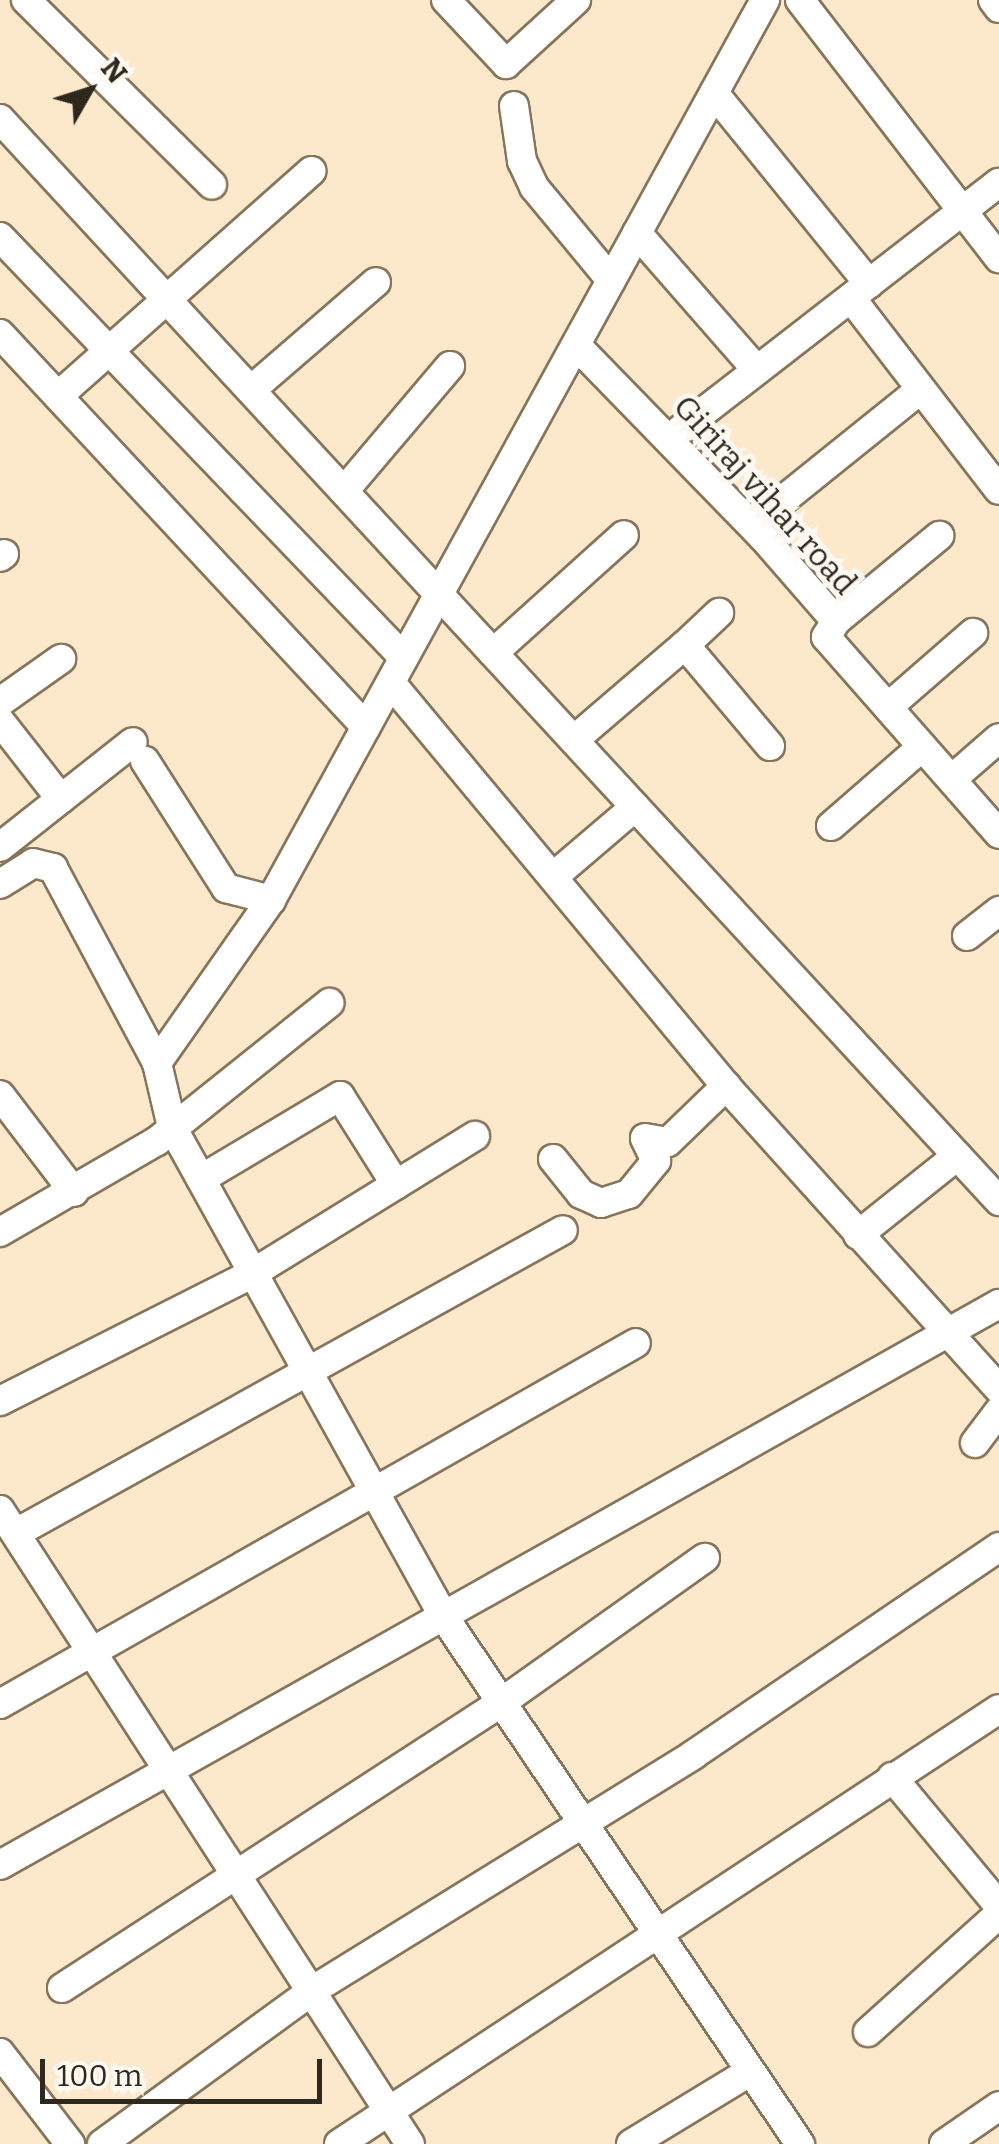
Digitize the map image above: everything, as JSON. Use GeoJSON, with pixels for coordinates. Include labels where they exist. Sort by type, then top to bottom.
{"type":"FeatureCollection","features":[{"type":"Feature","properties":{"kind":"street"},"geometry":{"type":"LineString","coordinates":[[26,0],[212,185]]}},
{"type":"Feature","properties":{"kind":"street"},"geometry":{"type":"LineString","coordinates":[[446,0],[506,64],[576,0]]}},
{"type":"Feature","properties":{"kind":"street"},"geometry":{"type":"LineString","coordinates":[[157,1063],[272,900],[765,0]]}},
{"type":"Feature","properties":{"kind":"street"},"geometry":{"type":"LineString","coordinates":[[800,0],[999,258]]}},
{"type":"Feature","properties":{"kind":"street"},"geometry":{"type":"LineString","coordinates":[[992,0],[999,8]]}},
{"type":"Feature","properties":{"kind":"street"},"geometry":{"type":"LineString","coordinates":[[714,93],[860,291],[920,390],[999,490]]}},
{"type":"Feature","properties":{"kind":"street"},"geometry":{"type":"LineString","coordinates":[[514,106],[522,160],[534,188],[611,280]]}},
{"type":"Feature","properties":{"kind":"street"},"geometry":{"type":"LineString","coordinates":[[0,119],[999,1201]]}},
{"type":"Feature","properties":{"kind":"street"},"geometry":{"type":"LineString","coordinates":[[58,396],[312,171]]}},
{"type":"Feature","properties":{"kind":"street"},"geometry":{"type":"LineString","coordinates":[[670,437],[999,183]]}},
{"type":"Feature","properties":{"kind":"street"},"geometry":{"type":"LineString","coordinates":[[637,234],[757,370]]}},
{"type":"Feature","properties":{"kind":"street"},"geometry":{"type":"LineString","coordinates":[[0,237],[109,350],[398,670],[553,878],[726,1086],[999,1389]]}},
{"type":"Feature","properties":{"kind":"street"},"geometry":{"type":"LineString","coordinates":[[251,390],[376,282]]}},
{"type":"Feature","properties":{"kind":"street"},"geometry":{"type":"LineString","coordinates":[[0,334],[366,728]]}},
{"type":"Feature","properties":{"kind":"street","name":"Giriraj vihar road"},"geometry":{"type":"LineString","coordinates":[[576,345],[670,437],[836,621],[826,637],[999,834]]}},
{"type":"Feature","properties":{"kind":"street"},"geometry":{"type":"LineString","coordinates":[[344,491],[450,366]]}},
{"type":"Feature","properties":{"kind":"street"},"geometry":{"type":"LineString","coordinates":[[752,525],[920,390]]}},
{"type":"Feature","properties":{"kind":"street"},"geometry":{"type":"LineString","coordinates":[[493,653],[624,535]]}},
{"type":"Feature","properties":{"kind":"street"},"geometry":{"type":"LineString","coordinates":[[836,621],[939,536]]}},
{"type":"Feature","properties":{"kind":"street"},"geometry":{"type":"LineString","coordinates":[[574,740],[719,613]]}},
{"type":"Feature","properties":{"kind":"street"},"geometry":{"type":"LineString","coordinates":[[888,708],[973,633]]}},
{"type":"Feature","properties":{"kind":"street"},"geometry":{"type":"LineString","coordinates":[[685,644],[770,746]]}},
{"type":"Feature","properties":{"kind":"street"},"geometry":{"type":"LineString","coordinates":[[0,702],[61,659]]}},
{"type":"Feature","properties":{"kind":"street"},"geometry":{"type":"LineString","coordinates":[[0,721],[61,798]]}},
{"type":"Feature","properties":{"kind":"street"},"geometry":{"type":"LineString","coordinates":[[952,779],[999,738]]}},
{"type":"Feature","properties":{"kind":"street"},"geometry":{"type":"LineString","coordinates":[[831,826],[922,747]]}},
{"type":"Feature","properties":{"kind":"street"},"geometry":{"type":"LineString","coordinates":[[0,847],[61,798],[139,751],[226,888],[272,900]]}},
{"type":"Feature","properties":{"kind":"street"},"geometry":{"type":"LineString","coordinates":[[553,878],[635,807]]}},
{"type":"Feature","properties":{"kind":"street"},"geometry":{"type":"LineString","coordinates":[[0,884],[33,863],[53,868],[157,1063],[172,1127],[444,1617],[800,2144]]}},
{"type":"Feature","properties":{"kind":"street"},"geometry":{"type":"LineString","coordinates":[[967,936],[999,910]]}},
{"type":"Feature","properties":{"kind":"street"},"geometry":{"type":"LineString","coordinates":[[1,1229],[74,1192],[172,1127],[329,1003]]}},
{"type":"Feature","properties":{"kind":"street"},"geometry":{"type":"LineString","coordinates":[[553,1159],[581,1194],[601,1203],[628,1194],[656,1162],[646,1138],[668,1142],[726,1086]]}},
{"type":"Feature","properties":{"kind":"street"},"geometry":{"type":"LineString","coordinates":[[0,1095],[74,1192]]}},
{"type":"Feature","properties":{"kind":"street"},"geometry":{"type":"LineString","coordinates":[[201,1179],[340,1096],[396,1185]]}},
{"type":"Feature","properties":{"kind":"street"},"geometry":{"type":"LineString","coordinates":[[0,1401],[253,1273],[475,1136]]}},
{"type":"Feature","properties":{"kind":"street"},"geometry":{"type":"LineString","coordinates":[[858,1235],[958,1156]]}},
{"type":"Feature","properties":{"kind":"street"},"geometry":{"type":"LineString","coordinates":[[410,2144],[173,1770],[8,1522],[308,1372],[563,1230]]}},
{"type":"Feature","properties":{"kind":"street"},"geometry":{"type":"LineString","coordinates":[[0,1865],[999,1304]]}},
{"type":"Feature","properties":{"kind":"street"},"geometry":{"type":"LineString","coordinates":[[0,1704],[636,1344]]}},
{"type":"Feature","properties":{"kind":"street"},"geometry":{"type":"LineString","coordinates":[[975,1443],[999,1411]]}},
{"type":"Feature","properties":{"kind":"street"},"geometry":{"type":"LineString","coordinates":[[102,2144],[313,1990],[581,1819],[693,1755],[999,1547]]}},
{"type":"Feature","properties":{"kind":"street"},"geometry":{"type":"LineString","coordinates":[[62,1988],[236,1870],[502,1702],[705,1558]]}},
{"type":"Feature","properties":{"kind":"street"},"geometry":{"type":"LineString","coordinates":[[339,2144],[999,1710]]}},
{"type":"Feature","properties":{"kind":"street"},"geometry":{"type":"LineString","coordinates":[[892,1777],[999,1906]]}},
{"type":"Feature","properties":{"kind":"street"},"geometry":{"type":"LineString","coordinates":[[868,2032],[999,1914]]}},
{"type":"Feature","properties":{"kind":"street"},"geometry":{"type":"LineString","coordinates":[[0,2053],[70,2144]]}},
{"type":"Feature","properties":{"kind":"street"},"geometry":{"type":"LineString","coordinates":[[630,2144],[751,2071]]}},
{"type":"Feature","properties":{"kind":"street"},"geometry":{"type":"LineString","coordinates":[[944,2144],[999,2106]]}}]}
